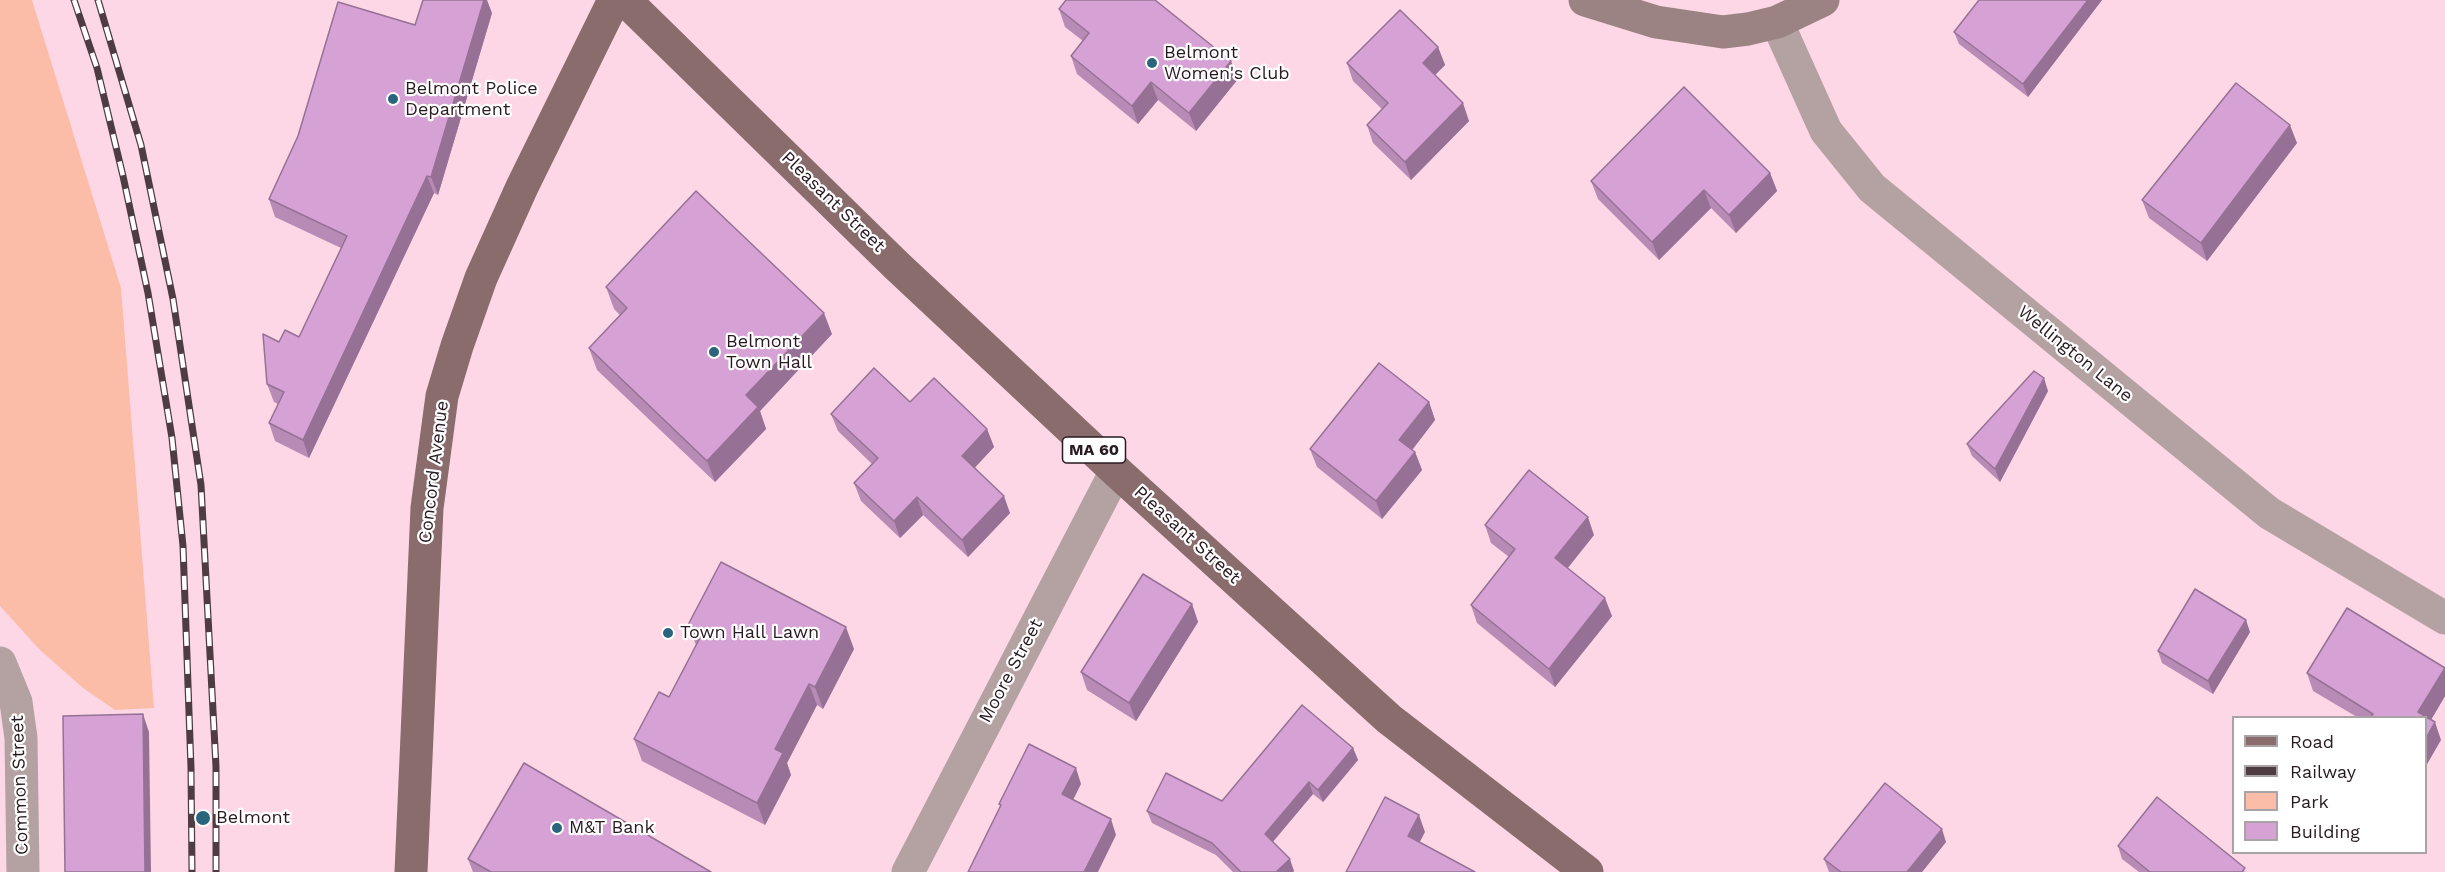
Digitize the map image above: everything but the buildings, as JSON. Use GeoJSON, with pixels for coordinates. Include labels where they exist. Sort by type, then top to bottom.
{"type":"FeatureCollection","features":[{"type":"Feature","properties":{"kind":"main road","name":"Concord Avenue"},"geometry":{"type":"LineString","coordinates":[[411,872],[427,508],[442,396],[481,278],[522,187],[614,0]]}},
{"type":"Feature","properties":{"kind":"main road","name":"Pleasant Street"},"geometry":{"type":"LineString","coordinates":[[625,0],[896,264],[1116,471],[1389,719],[1587,872]]}},
{"type":"Feature","properties":{"kind":"main road"},"geometry":{"type":"LineString","coordinates":[[1585,0],[1656,22],[1723,32],[1777,22],[1823,0]]}},
{"type":"Feature","properties":{"kind":"street","name":"Wellington Lane"},"geometry":{"type":"LineString","coordinates":[[1777,22],[1826,131],[1872,188],[2269,513],[2445,618]]}},
{"type":"Feature","properties":{"kind":"street","name":"Moore Street"},"geometry":{"type":"LineString","coordinates":[[908,872],[1116,471]]}},
{"type":"Feature","properties":{"kind":"street","name":"Common Street"},"geometry":{"type":"LineString","coordinates":[[1,665],[16,702],[21,738],[22,872]]}},
{"type":"Feature","properties":{"kind":"green space"},"geometry":{"type":"Polygon","coordinates":[[[0,0],[32,0],[121,288],[154,708],[115,710],[83,688],[39,649],[0,606],[0,0]]]}},
{"type":"Feature","properties":{"kind":"railway"},"geometry":{"type":"LineString","coordinates":[[74,0],[97,68],[123,176],[148,293],[172,438],[183,546],[191,768],[192,872]]}},
{"type":"Feature","properties":{"kind":"railway"},"geometry":{"type":"LineString","coordinates":[[98,0],[141,145],[173,299],[201,485],[216,767],[216,872]]}},
{"type":"Feature","properties":{"kind":"place","name":"Belmont Women's Club"},"geometry":{"type":"Point","coordinates":[1152,63]}},
{"type":"Feature","properties":{"kind":"place","name":"Belmont Police Department"},"geometry":{"type":"Point","coordinates":[393,99]}},
{"type":"Feature","properties":{"kind":"place","name":"Belmont Town Hall"},"geometry":{"type":"Point","coordinates":[714,352]}},
{"type":"Feature","properties":{"kind":"place","name":"Town Hall Lawn"},"geometry":{"type":"Point","coordinates":[668,633]}},
{"type":"Feature","properties":{"kind":"place","name":"Belmont"},"geometry":{"type":"Point","coordinates":[203,818]}},
{"type":"Feature","properties":{"kind":"place","name":"M&T Bank"},"geometry":{"type":"Point","coordinates":[557,828]}}]}
